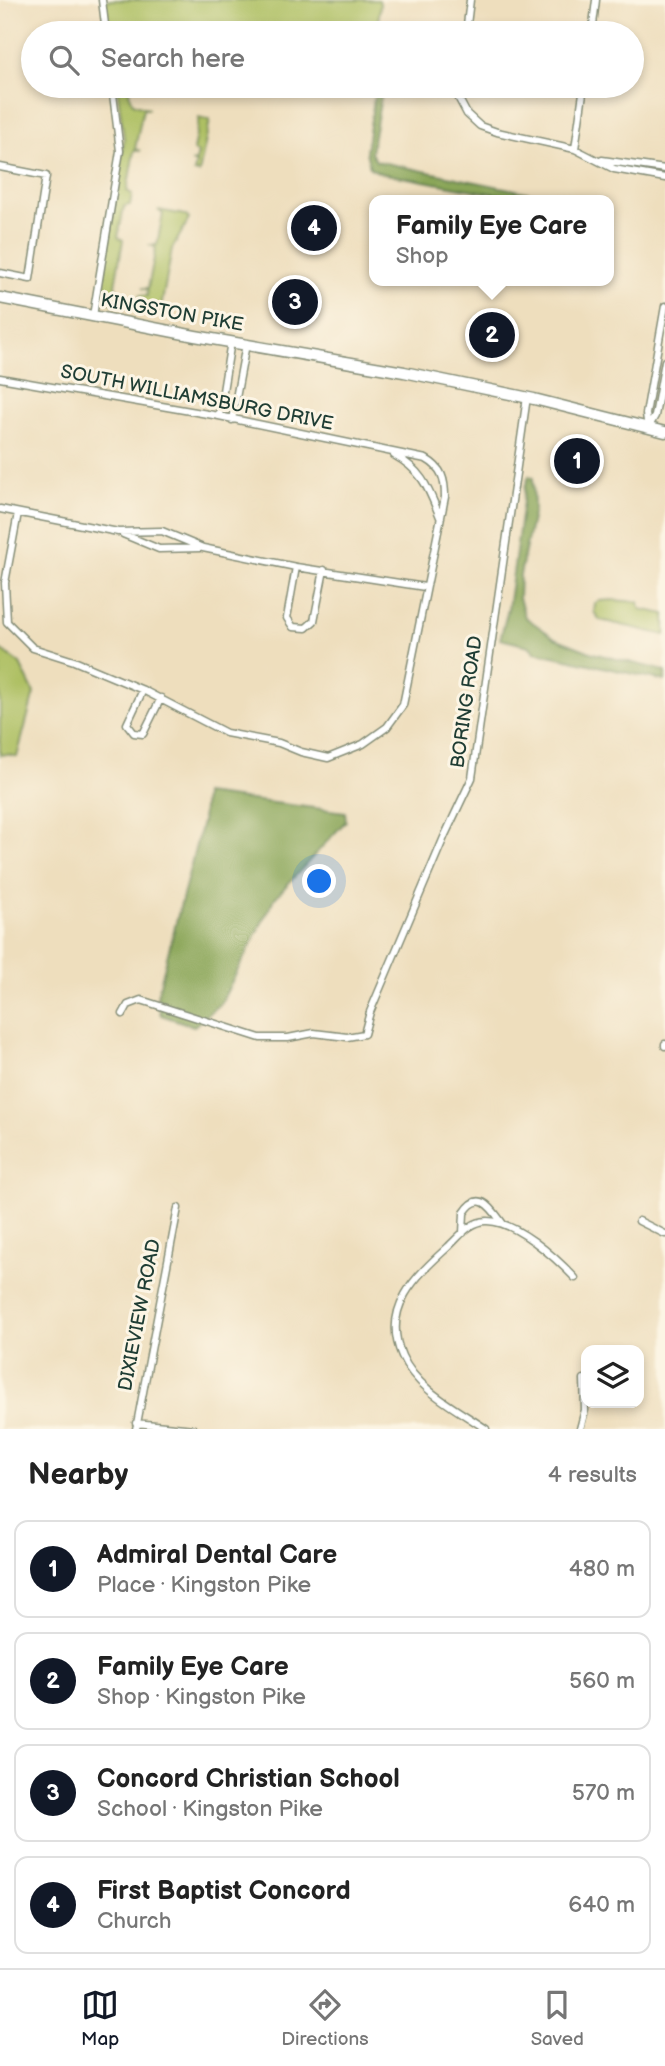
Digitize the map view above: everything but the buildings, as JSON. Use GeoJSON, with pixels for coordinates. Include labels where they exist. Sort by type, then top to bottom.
{"type":"FeatureCollection","features":[{"type":"Feature","properties":{"kind":"main road","name":"KINGSTON PIKE"},"geometry":{"type":"LineString","coordinates":[[0,298],[404,372],[527,397],[665,432]]}},
{"type":"Feature","properties":{"kind":"street"},"geometry":{"type":"LineString","coordinates":[[103,0],[105,21]]}},
{"type":"Feature","properties":{"kind":"street"},"geometry":{"type":"LineString","coordinates":[[467,21],[470,0]]}},
{"type":"Feature","properties":{"kind":"street"},"geometry":{"type":"LineString","coordinates":[[593,21],[596,0]]}},
{"type":"Feature","properties":{"kind":"street"},"geometry":{"type":"LineString","coordinates":[[93,316],[120,151],[113,98]]}},
{"type":"Feature","properties":{"kind":"street"},"geometry":{"type":"LineString","coordinates":[[459,98],[467,114],[480,126],[575,149],[600,160],[655,172],[665,178]]}},
{"type":"Feature","properties":{"kind":"street"},"geometry":{"type":"LineString","coordinates":[[575,149],[582,98]]}},
{"type":"Feature","properties":{"kind":"street"},"geometry":{"type":"LineString","coordinates":[[0,167],[46,176],[30,279],[0,274]]}},
{"type":"Feature","properties":{"kind":"street"},"geometry":{"type":"LineString","coordinates":[[655,172],[665,169]]}},
{"type":"Feature","properties":{"kind":"street"},"geometry":{"type":"LineString","coordinates":[[648,428],[646,414],[665,306]]}},
{"type":"Feature","properties":{"kind":"street"},"geometry":{"type":"LineString","coordinates":[[219,416],[231,341]]}},
{"type":"Feature","properties":{"kind":"street"},"geometry":{"type":"LineString","coordinates":[[232,419],[246,344]]}},
{"type":"Feature","properties":{"kind":"street"},"geometry":{"type":"LineString","coordinates":[[648,428],[654,416],[665,361]]}},
{"type":"Feature","properties":{"kind":"street","name":"SOUTH WILLIAMSBURG DRIVE"},"geometry":{"type":"LineString","coordinates":[[0,378],[219,416],[426,459],[439,468],[445,482],[440,519],[403,705],[387,727],[363,744],[328,758],[301,752],[279,743],[226,733],[143,690],[74,661],[33,648],[7,622],[5,583],[18,513]]}},
{"type":"Feature","properties":{"kind":"street","name":"BORING ROAD"},"geometry":{"type":"LineString","coordinates":[[123,1014],[128,1005],[141,1000],[260,1038],[288,1038],[314,1033],[346,1037],[364,1034],[375,999],[472,778],[527,397]]}},
{"type":"Feature","properties":{"kind":"street","name":"SOUTH WILLIAMSBURG DRIVE"},"geometry":{"type":"LineString","coordinates":[[387,452],[410,464],[421,477],[440,519]]}},
{"type":"Feature","properties":{"kind":"street"},"geometry":{"type":"LineString","coordinates":[[0,509],[118,532],[159,549],[203,548]]}},
{"type":"Feature","properties":{"kind":"street"},"geometry":{"type":"LineString","coordinates":[[118,532],[162,531],[203,548],[296,567],[425,587]]}},
{"type":"Feature","properties":{"kind":"street"},"geometry":{"type":"LineString","coordinates":[[296,567],[287,618],[293,627],[306,628],[313,621],[324,570]]}},
{"type":"Feature","properties":{"kind":"street"},"geometry":{"type":"LineString","coordinates":[[143,690],[127,724],[134,733],[144,734],[161,698]]}},
{"type":"Feature","properties":{"kind":"street"},"geometry":{"type":"LineString","coordinates":[[463,1233],[464,1213],[475,1203],[489,1205],[503,1224]]}},
{"type":"Feature","properties":{"kind":"street","name":"DIXIEVIEW ROAD"},"geometry":{"type":"LineString","coordinates":[[136,1426],[178,1208]]}},
{"type":"Feature","properties":{"kind":"street"},"geometry":{"type":"LineString","coordinates":[[486,1429],[432,1392],[414,1376],[401,1355],[396,1329],[401,1301],[414,1278],[472,1225],[486,1221],[503,1224],[526,1237],[561,1263],[575,1278]]}},
{"type":"Feature","properties":{"kind":"street"},"geometry":{"type":"LineString","coordinates":[[639,1221],[665,1234]]}},
{"type":"Feature","properties":{"kind":"street"},"geometry":{"type":"LineString","coordinates":[[580,1429],[585,1408]]}},
{"type":"Feature","properties":{"kind":"street"},"geometry":{"type":"LineString","coordinates":[[136,1426],[194,1429]]}},
{"type":"Feature","properties":{"kind":"green space"},"geometry":{"type":"Polygon","coordinates":[[[103,0],[379,0],[380,4],[378,21],[107,21],[103,0]]]}},
{"type":"Feature","properties":{"kind":"green space"},"geometry":{"type":"Polygon","coordinates":[[[119,98],[131,98],[133,103],[149,109],[143,109],[135,149],[141,151],[134,151],[127,191],[132,194],[130,205],[124,206],[118,237],[123,240],[115,285],[121,293],[121,299],[138,302],[140,295],[147,296],[148,290],[142,288],[148,288],[156,248],[151,245],[157,245],[163,214],[158,210],[185,215],[189,219],[172,249],[160,313],[102,301],[101,297],[124,139],[119,98]]]}},
{"type":"Feature","properties":{"kind":"green space"},"geometry":{"type":"Polygon","coordinates":[[[374,98],[381,98],[371,152],[376,161],[539,195],[500,195],[380,173],[370,168],[366,152],[374,98]]]}},
{"type":"Feature","properties":{"kind":"green space"},"geometry":{"type":"Polygon","coordinates":[[[199,118],[210,120],[199,173],[194,172],[196,163],[191,162],[196,161],[198,153],[193,150],[199,118]]]}},
{"type":"Feature","properties":{"kind":"green space"},"geometry":{"type":"Polygon","coordinates":[[[529,476],[533,478],[534,509],[520,575],[519,598],[525,617],[555,638],[593,653],[665,671],[665,681],[535,652],[529,646],[500,639],[508,609],[525,487],[529,476]]]}},
{"type":"Feature","properties":{"kind":"green space"},"geometry":{"type":"Polygon","coordinates":[[[612,600],[639,602],[640,609],[665,614],[665,635],[600,620],[594,612],[595,604],[612,600]]]}},
{"type":"Feature","properties":{"kind":"green space"},"geometry":{"type":"Polygon","coordinates":[[[0,649],[20,664],[34,693],[17,757],[0,755],[0,649]]]}},
{"type":"Feature","properties":{"kind":"green space"},"geometry":{"type":"Polygon","coordinates":[[[204,794],[345,812],[346,821],[274,899],[221,1003],[194,1026],[161,1015],[157,996],[202,822],[204,794]]]}},
{"type":"Feature","properties":{"kind":"place","name":"First Baptist Concord"},"geometry":{"type":"Point","coordinates":[314,228]}},
{"type":"Feature","properties":{"kind":"place","name":"Concord Christian School"},"geometry":{"type":"Point","coordinates":[295,302]}},
{"type":"Feature","properties":{"kind":"place","name":"Family Eye Care"},"geometry":{"type":"Point","coordinates":[492,335]}},
{"type":"Feature","properties":{"kind":"place","name":"Admiral Dental Care"},"geometry":{"type":"Point","coordinates":[577,461]}}]}
